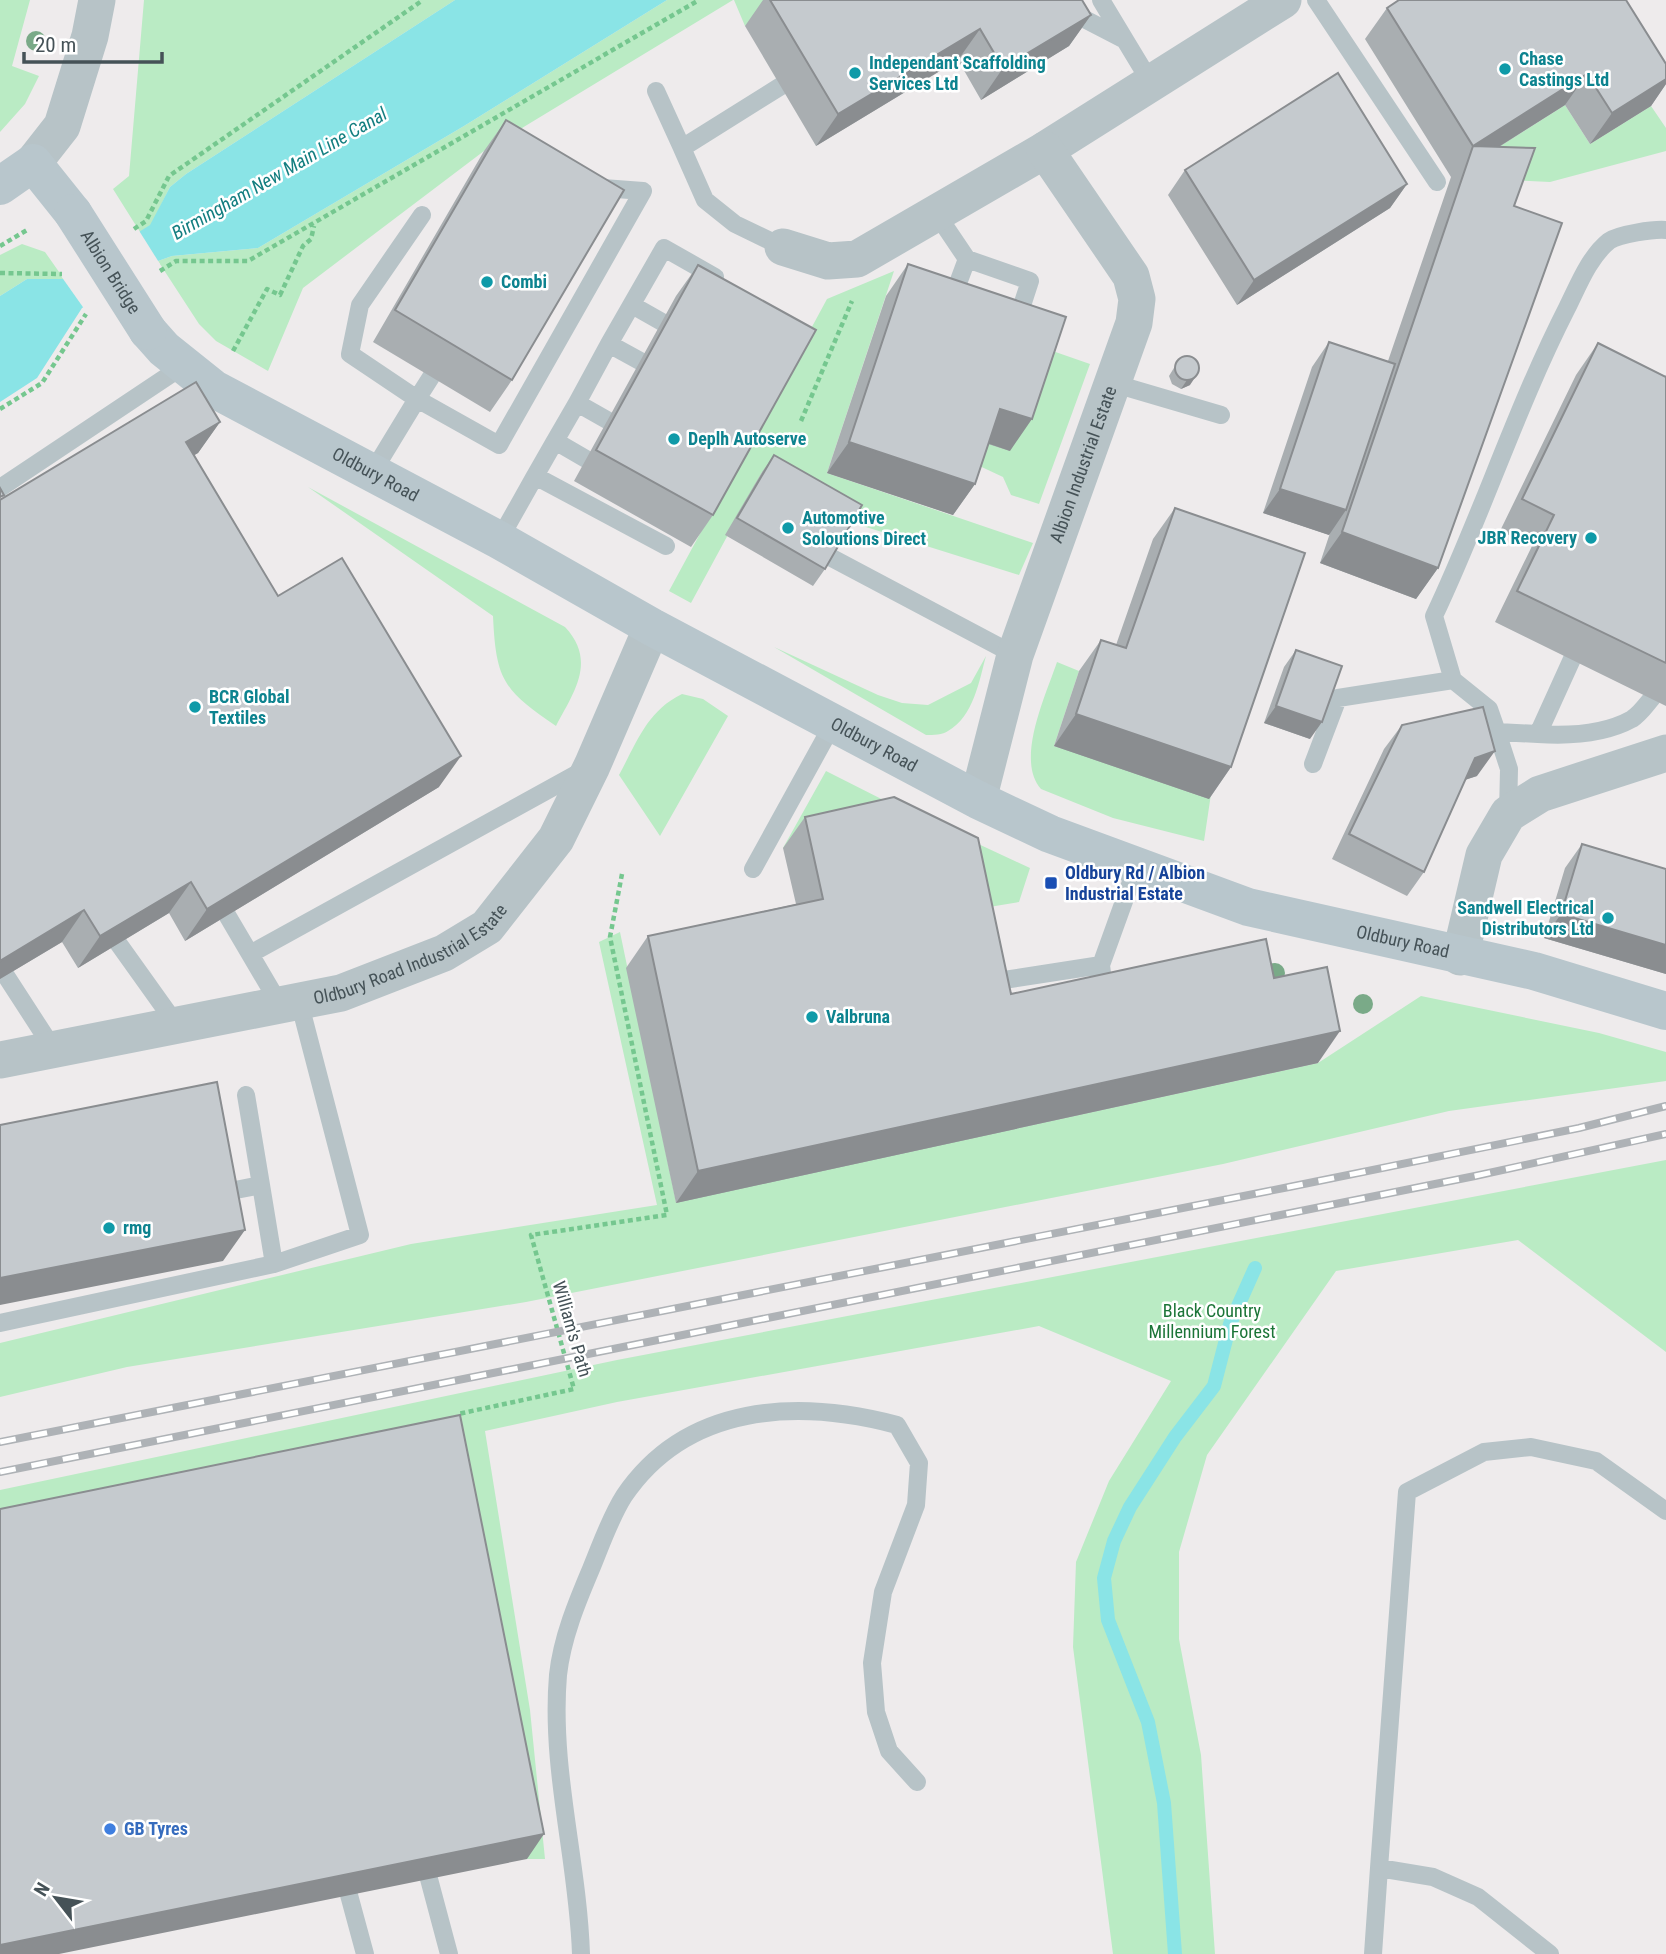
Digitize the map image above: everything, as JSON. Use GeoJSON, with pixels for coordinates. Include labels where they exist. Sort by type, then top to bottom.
{"type":"FeatureCollection","features":[{"type":"Feature","properties":{"kind":"main road"},"geometry":{"type":"LineString","coordinates":[[0,186],[33,163]]}},
{"type":"Feature","properties":{"kind":"main road","name":"Albion Bridge"},"geometry":{"type":"LineString","coordinates":[[33,163],[73,213],[148,331]]}},
{"type":"Feature","properties":{"kind":"main road","name":"Oldbury Road"},"geometry":{"type":"LineString","coordinates":[[148,331],[183,366],[214,389],[978,800],[1050,834],[1136,868],[1248,907],[1460,957],[1534,971],[1666,1011]]}},
{"type":"Feature","properties":{"kind":"street"},"geometry":{"type":"LineString","coordinates":[[33,163],[62,126],[90,36],[97,0]]}},
{"type":"Feature","properties":{"kind":"street"},"geometry":{"type":"LineString","coordinates":[[783,247],[828,261],[857,259],[1045,150],[1273,3]]}},
{"type":"Feature","properties":{"kind":"street","name":"Albion Industrial Estate"},"geometry":{"type":"LineString","coordinates":[[978,800],[1015,655],[1134,323],[1138,299],[1131,276],[1045,150]]}},
{"type":"Feature","properties":{"kind":"street","name":"Oldbury Road Industrial Estate"},"geometry":{"type":"LineString","coordinates":[[0,1060],[341,993],[443,953],[487,927],[556,839],[592,766],[652,626]]}},
{"type":"Feature","properties":{"kind":"street"},"geometry":{"type":"LineString","coordinates":[[1460,957],[1485,855],[1508,814],[1540,794],[1666,753]]}},
{"type":"Feature","properties":{"kind":"lane"},"geometry":{"type":"LineString","coordinates":[[1101,0],[1151,83]]}},
{"type":"Feature","properties":{"kind":"lane"},"geometry":{"type":"LineString","coordinates":[[1316,0],[1437,183]]}},
{"type":"Feature","properties":{"kind":"lane"},"geometry":{"type":"LineString","coordinates":[[1055,4],[1125,40]]}},
{"type":"Feature","properties":{"kind":"lane"},"geometry":{"type":"LineString","coordinates":[[682,148],[781,86]]}},
{"type":"Feature","properties":{"kind":"lane"},"geometry":{"type":"LineString","coordinates":[[656,91],[705,200],[735,224],[783,247]]}},
{"type":"Feature","properties":{"kind":"lane"},"geometry":{"type":"LineString","coordinates":[[422,215],[360,305],[350,354],[416,399],[499,445],[643,191],[584,186]]}},
{"type":"Feature","properties":{"kind":"lane"},"geometry":{"type":"LineString","coordinates":[[936,213],[967,259],[1030,281],[1011,337]]}},
{"type":"Feature","properties":{"kind":"lane"},"geometry":{"type":"LineString","coordinates":[[1508,814],[1509,769],[1489,709],[1453,680],[1434,616],[1464,552],[1552,336],[1585,271],[1610,240],[1654,229],[1666,230]]}},
{"type":"Feature","properties":{"kind":"lane"},"geometry":{"type":"LineString","coordinates":[[499,540],[664,248],[733,287]]}},
{"type":"Feature","properties":{"kind":"lane"},"geometry":{"type":"LineString","coordinates":[[950,305],[967,259]]}},
{"type":"Feature","properties":{"kind":"lane"},"geometry":{"type":"LineString","coordinates":[[632,305],[662,322]]}},
{"type":"Feature","properties":{"kind":"lane"},"geometry":{"type":"LineString","coordinates":[[609,344],[640,361]]}},
{"type":"Feature","properties":{"kind":"lane"},"geometry":{"type":"LineString","coordinates":[[0,488],[183,366]]}},
{"type":"Feature","properties":{"kind":"lane"},"geometry":{"type":"LineString","coordinates":[[372,473],[431,377]]}},
{"type":"Feature","properties":{"kind":"lane"},"geometry":{"type":"LineString","coordinates":[[1112,383],[1221,415]]}},
{"type":"Feature","properties":{"kind":"lane"},"geometry":{"type":"LineString","coordinates":[[576,403],[607,420]]}},
{"type":"Feature","properties":{"kind":"lane"},"geometry":{"type":"LineString","coordinates":[[555,442],[586,459]]}},
{"type":"Feature","properties":{"kind":"lane"},"geometry":{"type":"LineString","coordinates":[[535,476],[666,546]]}},
{"type":"Feature","properties":{"kind":"lane"},"geometry":{"type":"LineString","coordinates":[[830,557],[1015,655]]}},
{"type":"Feature","properties":{"kind":"lane"},"geometry":{"type":"LineString","coordinates":[[1538,734],[1572,659]]}},
{"type":"Feature","properties":{"kind":"lane"},"geometry":{"type":"LineString","coordinates":[[1313,764],[1338,698],[1453,680]]}},
{"type":"Feature","properties":{"kind":"lane"},"geometry":{"type":"LineString","coordinates":[[1497,732],[1566,736],[1610,727],[1634,718],[1652,698]]}},
{"type":"Feature","properties":{"kind":"lane"},"geometry":{"type":"LineString","coordinates":[[753,869],[834,722]]}},
{"type":"Feature","properties":{"kind":"lane"},"geometry":{"type":"LineString","coordinates":[[250,954],[592,766]]}},
{"type":"Feature","properties":{"kind":"lane"},"geometry":{"type":"LineString","coordinates":[[1106,1000],[1101,965],[1136,868]]}},
{"type":"Feature","properties":{"kind":"lane"},"geometry":{"type":"LineString","coordinates":[[0,1323],[274,1264],[360,1236],[289,1003],[250,954],[227,915]]}},
{"type":"Feature","properties":{"kind":"lane"},"geometry":{"type":"LineString","coordinates":[[118,943],[178,1027]]}},
{"type":"Feature","properties":{"kind":"lane"},"geometry":{"type":"LineString","coordinates":[[980,984],[1101,965]]}},
{"type":"Feature","properties":{"kind":"lane"},"geometry":{"type":"LineString","coordinates":[[6,976],[54,1050]]}},
{"type":"Feature","properties":{"kind":"lane"},"geometry":{"type":"LineString","coordinates":[[246,1095],[274,1264]]}},
{"type":"Feature","properties":{"kind":"lane"},"geometry":{"type":"LineString","coordinates":[[211,1195],[261,1185]]}},
{"type":"Feature","properties":{"kind":"lane"},"geometry":{"type":"LineString","coordinates":[[581,1954],[580,1909],[566,1837],[557,1729],[558,1673],[570,1623],[624,1496],[650,1467],[678,1443],[710,1426],[753,1413],[826,1412],[862,1416],[897,1425],[919,1463],[916,1505],[883,1592],[872,1663],[876,1712],[889,1751],[917,1782]]}},
{"type":"Feature","properties":{"kind":"lane"},"geometry":{"type":"LineString","coordinates":[[1373,1954],[1407,1492],[1484,1452],[1531,1447],[1596,1461],[1666,1511]]}},
{"type":"Feature","properties":{"kind":"lane"},"geometry":{"type":"LineString","coordinates":[[1379,1868],[1433,1877],[1478,1897],[1550,1954]]}},
{"type":"Feature","properties":{"kind":"lane"},"geometry":{"type":"LineString","coordinates":[[429,1879],[449,1954]]}},
{"type":"Feature","properties":{"kind":"lane"},"geometry":{"type":"LineString","coordinates":[[349,1895],[365,1954]]}},
{"type":"Feature","properties":{"kind":"path"},"geometry":{"type":"LineString","coordinates":[[125,235],[146,221],[169,176],[423,0]]}},
{"type":"Feature","properties":{"kind":"path"},"geometry":{"type":"LineString","coordinates":[[229,360],[267,289],[280,295],[303,246],[311,239],[314,226],[699,0]]}},
{"type":"Feature","properties":{"kind":"path"},"geometry":{"type":"LineString","coordinates":[[0,246],[27,230]]}},
{"type":"Feature","properties":{"kind":"path"},"geometry":{"type":"LineString","coordinates":[[801,421],[853,299],[857,259]]}},
{"type":"Feature","properties":{"kind":"path"},"geometry":{"type":"LineString","coordinates":[[0,274],[61,275],[72,268]]}},
{"type":"Feature","properties":{"kind":"path","name":"William's Path"},"geometry":{"type":"LineString","coordinates":[[460,1424],[458,1414],[574,1389],[531,1235],[667,1215],[610,937],[621,874]]}},
{"type":"Feature","properties":{"kind":"green space"},"geometry":{"type":"Polygon","coordinates":[[[0,0],[30,0],[12,66],[39,76],[25,104],[0,132],[0,0]]]}},
{"type":"Feature","properties":{"kind":"green space"},"geometry":{"type":"Polygon","coordinates":[[[144,0],[455,0],[186,174],[170,187],[151,225],[140,232],[113,189],[129,176],[144,0]]]}},
{"type":"Feature","properties":{"kind":"green space"},"geometry":{"type":"Polygon","coordinates":[[[667,0],[733,0],[484,151],[303,288],[268,371],[216,341],[199,324],[158,261],[172,256],[258,248],[464,126],[667,0]]]}},
{"type":"Feature","properties":{"kind":"green space"},"geometry":{"type":"Polygon","coordinates":[[[734,0],[786,0],[745,26],[734,0]]]}},
{"type":"Feature","properties":{"kind":"green space"},"geometry":{"type":"Polygon","coordinates":[[[1565,105],[1590,144],[1651,106],[1666,128],[1666,151],[1550,182],[1451,177],[1565,105]]]}},
{"type":"Feature","properties":{"kind":"green space"},"geometry":{"type":"Polygon","coordinates":[[[22,244],[45,252],[64,279],[27,279],[0,296],[0,255],[22,244]]]}},
{"type":"Feature","properties":{"kind":"green space"},"geometry":{"type":"Polygon","coordinates":[[[894,271],[827,473],[1033,543],[1019,575],[850,522],[762,472],[691,603],[669,591],[827,299],[894,271]]]}},
{"type":"Feature","properties":{"kind":"green space"},"geometry":{"type":"Polygon","coordinates":[[[1044,348],[1090,364],[1039,504],[1011,495],[1003,477],[971,462],[1044,348]]]}},
{"type":"Feature","properties":{"kind":"green space"},"geometry":{"type":"Polygon","coordinates":[[[308,487],[565,627],[575,640],[581,664],[575,689],[556,726],[524,703],[506,682],[497,655],[493,616],[308,487]]]}},
{"type":"Feature","properties":{"kind":"green space"},"geometry":{"type":"Polygon","coordinates":[[[774,647],[878,695],[902,703],[928,705],[971,683],[986,656],[978,687],[964,716],[946,732],[926,735],[774,647]]]}},
{"type":"Feature","properties":{"kind":"green space"},"geometry":{"type":"Polygon","coordinates":[[[1057,662],[1079,671],[1054,746],[1211,794],[1204,841],[1113,818],[1041,789],[1034,777],[1032,745],[1040,709],[1057,662]]]}},
{"type":"Feature","properties":{"kind":"green space"},"geometry":{"type":"Polygon","coordinates":[[[682,694],[703,699],[728,716],[660,836],[619,775],[651,718],[682,694]]]}},
{"type":"Feature","properties":{"kind":"green space"},"geometry":{"type":"Polygon","coordinates":[[[826,771],[923,820],[783,848],[826,771]]]}},
{"type":"Feature","properties":{"kind":"green space"},"geometry":{"type":"Polygon","coordinates":[[[944,828],[1030,868],[1019,902],[965,911],[944,828]]]}},
{"type":"Feature","properties":{"kind":"green space"},"geometry":{"type":"Polygon","coordinates":[[[620,932],[676,1202],[1318,1063],[1421,996],[1599,1033],[1666,1052],[1666,1081],[1449,1111],[1223,1164],[526,1302],[127,1367],[0,1397],[0,1343],[411,1244],[657,1205],[599,942],[620,932]]]}},
{"type":"Feature","properties":{"kind":"green space","name":"Black Country Millennium Forest"},"geometry":{"type":"Polygon","coordinates":[[[1666,1160],[1666,1352],[1518,1240],[1336,1271],[1207,1455],[1179,1552],[1179,1639],[1201,1755],[1215,1954],[1113,1954],[1073,1647],[1076,1562],[1109,1481],[1171,1381],[1039,1326],[617,1402],[485,1431],[530,1710],[545,1859],[527,1859],[0,1530],[0,1490],[617,1360],[1666,1160]]]}},
{"type":"Feature","properties":{"kind":"water","name":"Birmingham New Main Line Canal"},"geometry":{"type":"Polygon","coordinates":[[[455,0],[667,0],[464,126],[258,248],[172,256],[158,261],[82,308],[37,378],[0,402],[0,296],[27,279],[64,279],[150,225],[170,187],[186,174],[455,0]]]}},
{"type":"Feature","properties":{"kind":"pier"},"geometry":{"type":"Polygon","coordinates":[[[138,229],[160,264],[85,310],[61,276],[138,229]]]}},
{"type":"Feature","properties":{"kind":"building","name":"Independant Scaffolding Services Ltd"},"geometry":{"type":"Polygon","coordinates":[[[770,0],[1082,0],[1091,15],[1003,68],[980,29],[838,114],[770,0]]]}},
{"type":"Feature","properties":{"kind":"building","name":"Chase Castings Ltd"},"geometry":{"type":"Polygon","coordinates":[[[1399,0],[1626,0],[1666,64],[1666,79],[1612,113],[1587,74],[1473,146],[1387,8],[1399,0]]]}},
{"type":"Feature","properties":{"kind":"building"},"geometry":{"type":"Polygon","coordinates":[[[1338,73],[1407,184],[1254,280],[1185,170],[1338,73]]]}},
{"type":"Feature","properties":{"kind":"building","name":"Combi"},"geometry":{"type":"Polygon","coordinates":[[[506,120],[624,190],[512,380],[395,310],[506,120]]]}},
{"type":"Feature","properties":{"kind":"building"},"geometry":{"type":"Polygon","coordinates":[[[1473,146],[1535,148],[1514,206],[1562,223],[1438,568],[1342,532],[1473,146]]]}},
{"type":"Feature","properties":{"kind":"building"},"geometry":{"type":"Polygon","coordinates":[[[908,264],[1066,317],[1032,419],[1000,409],[975,484],[849,442],[908,264]]]}},
{"type":"Feature","properties":{"kind":"building","name":"Deplh Autoserve"},"geometry":{"type":"Polygon","coordinates":[[[698,265],[816,330],[713,515],[596,450],[698,265]]]}},
{"type":"Feature","properties":{"kind":"building"},"geometry":{"type":"Polygon","coordinates":[[[1329,342],[1395,364],[1346,510],[1280,489],[1329,342]]]}},
{"type":"Feature","properties":{"kind":"building","name":"JBR Recovery"},"geometry":{"type":"Polygon","coordinates":[[[1598,343],[1666,377],[1666,663],[1517,591],[1554,515],[1522,499],[1598,343]]]}},
{"type":"Feature","properties":{"kind":"building"},"geometry":{"type":"Polygon","coordinates":[[[1187,356],[1198,363],[1199,368],[1192,379],[1187,380],[1176,373],[1175,368],[1182,357],[1187,356]]]}},
{"type":"Feature","properties":{"kind":"building","name":"BCR Global Textiles"},"geometry":{"type":"Polygon","coordinates":[[[196,382],[220,422],[186,442],[278,596],[342,558],[461,756],[207,909],[191,882],[100,936],[84,910],[0,961],[0,500],[196,382]]]}},
{"type":"Feature","properties":{"kind":"building","name":"Automotive Soloutions Direct"},"geometry":{"type":"Polygon","coordinates":[[[774,455],[862,505],[825,569],[737,518],[774,455]]]}},
{"type":"Feature","properties":{"kind":"building"},"geometry":{"type":"Polygon","coordinates":[[[1175,508],[1305,553],[1231,767],[1076,714],[1101,640],[1126,648],[1175,508]]]}},
{"type":"Feature","properties":{"kind":"building"},"geometry":{"type":"Polygon","coordinates":[[[1296,650],[1342,666],[1322,722],[1276,706],[1296,650]]]}},
{"type":"Feature","properties":{"kind":"building"},"geometry":{"type":"Polygon","coordinates":[[[1483,707],[1495,751],[1475,758],[1424,872],[1349,834],[1402,725],[1483,707]]]}},
{"type":"Feature","properties":{"kind":"building","name":"Valbruna"},"geometry":{"type":"Polygon","coordinates":[[[894,797],[978,838],[1011,994],[1266,939],[1274,978],[1327,967],[1340,1031],[698,1171],[648,936],[823,899],[805,817],[894,797]]]}},
{"type":"Feature","properties":{"kind":"building"},"geometry":{"type":"Polygon","coordinates":[[[1582,844],[1666,869],[1666,945],[1561,914],[1582,844]]]}},
{"type":"Feature","properties":{"kind":"building","name":"rmg"},"geometry":{"type":"Polygon","coordinates":[[[217,1082],[245,1230],[0,1278],[0,1125],[217,1082]]]}},
{"type":"Feature","properties":{"kind":"building"},"geometry":{"type":"Polygon","coordinates":[[[460,1415],[544,1834],[0,1945],[0,1509],[460,1415]]]}},
{"type":"Feature","properties":{"kind":"waterway"},"geometry":{"type":"LineString","coordinates":[[1175,1954],[1164,1803],[1148,1722],[1108,1620],[1104,1578],[1114,1541],[1130,1507],[1175,1437],[1214,1386],[1230,1324],[1255,1268]]}},
{"type":"Feature","properties":{"kind":"railway"},"geometry":{"type":"LineString","coordinates":[[0,1442],[1289,1187],[1579,1128],[1666,1106]]}},
{"type":"Feature","properties":{"kind":"railway"},"geometry":{"type":"LineString","coordinates":[[0,1472],[1475,1176],[1666,1134]]}},
{"type":"Feature","properties":{"kind":"place","name":"Chase Castings Ltd"},"geometry":{"type":"Point","coordinates":[1505,69]}},
{"type":"Feature","properties":{"kind":"place","name":"Independant Scaffolding Services Ltd"},"geometry":{"type":"Point","coordinates":[855,73]}},
{"type":"Feature","properties":{"kind":"place","name":"Combi"},"geometry":{"type":"Point","coordinates":[487,282]}},
{"type":"Feature","properties":{"kind":"place","name":"Deplh Autoserve"},"geometry":{"type":"Point","coordinates":[674,439]}},
{"type":"Feature","properties":{"kind":"place","name":"Automotive Soloutions Direct"},"geometry":{"type":"Point","coordinates":[788,528]}},
{"type":"Feature","properties":{"kind":"place","name":"JBR Recovery"},"geometry":{"type":"Point","coordinates":[1591,538]}},
{"type":"Feature","properties":{"kind":"place","name":"BCR Global Textiles"},"geometry":{"type":"Point","coordinates":[195,707]}},
{"type":"Feature","properties":{"kind":"place","name":"Oldbury Rd / Albion Industrial Estate"},"geometry":{"type":"Point","coordinates":[1051,883]}},
{"type":"Feature","properties":{"kind":"place","name":"Sandwell Electrical Distributors Ltd"},"geometry":{"type":"Point","coordinates":[1608,918]}},
{"type":"Feature","properties":{"kind":"place","name":"Valbruna"},"geometry":{"type":"Point","coordinates":[812,1017]}},
{"type":"Feature","properties":{"kind":"place","name":"rmg"},"geometry":{"type":"Point","coordinates":[109,1228]}},
{"type":"Feature","properties":{"kind":"place","name":"GB Tyres"},"geometry":{"type":"Point","coordinates":[110,1829]}}]}
